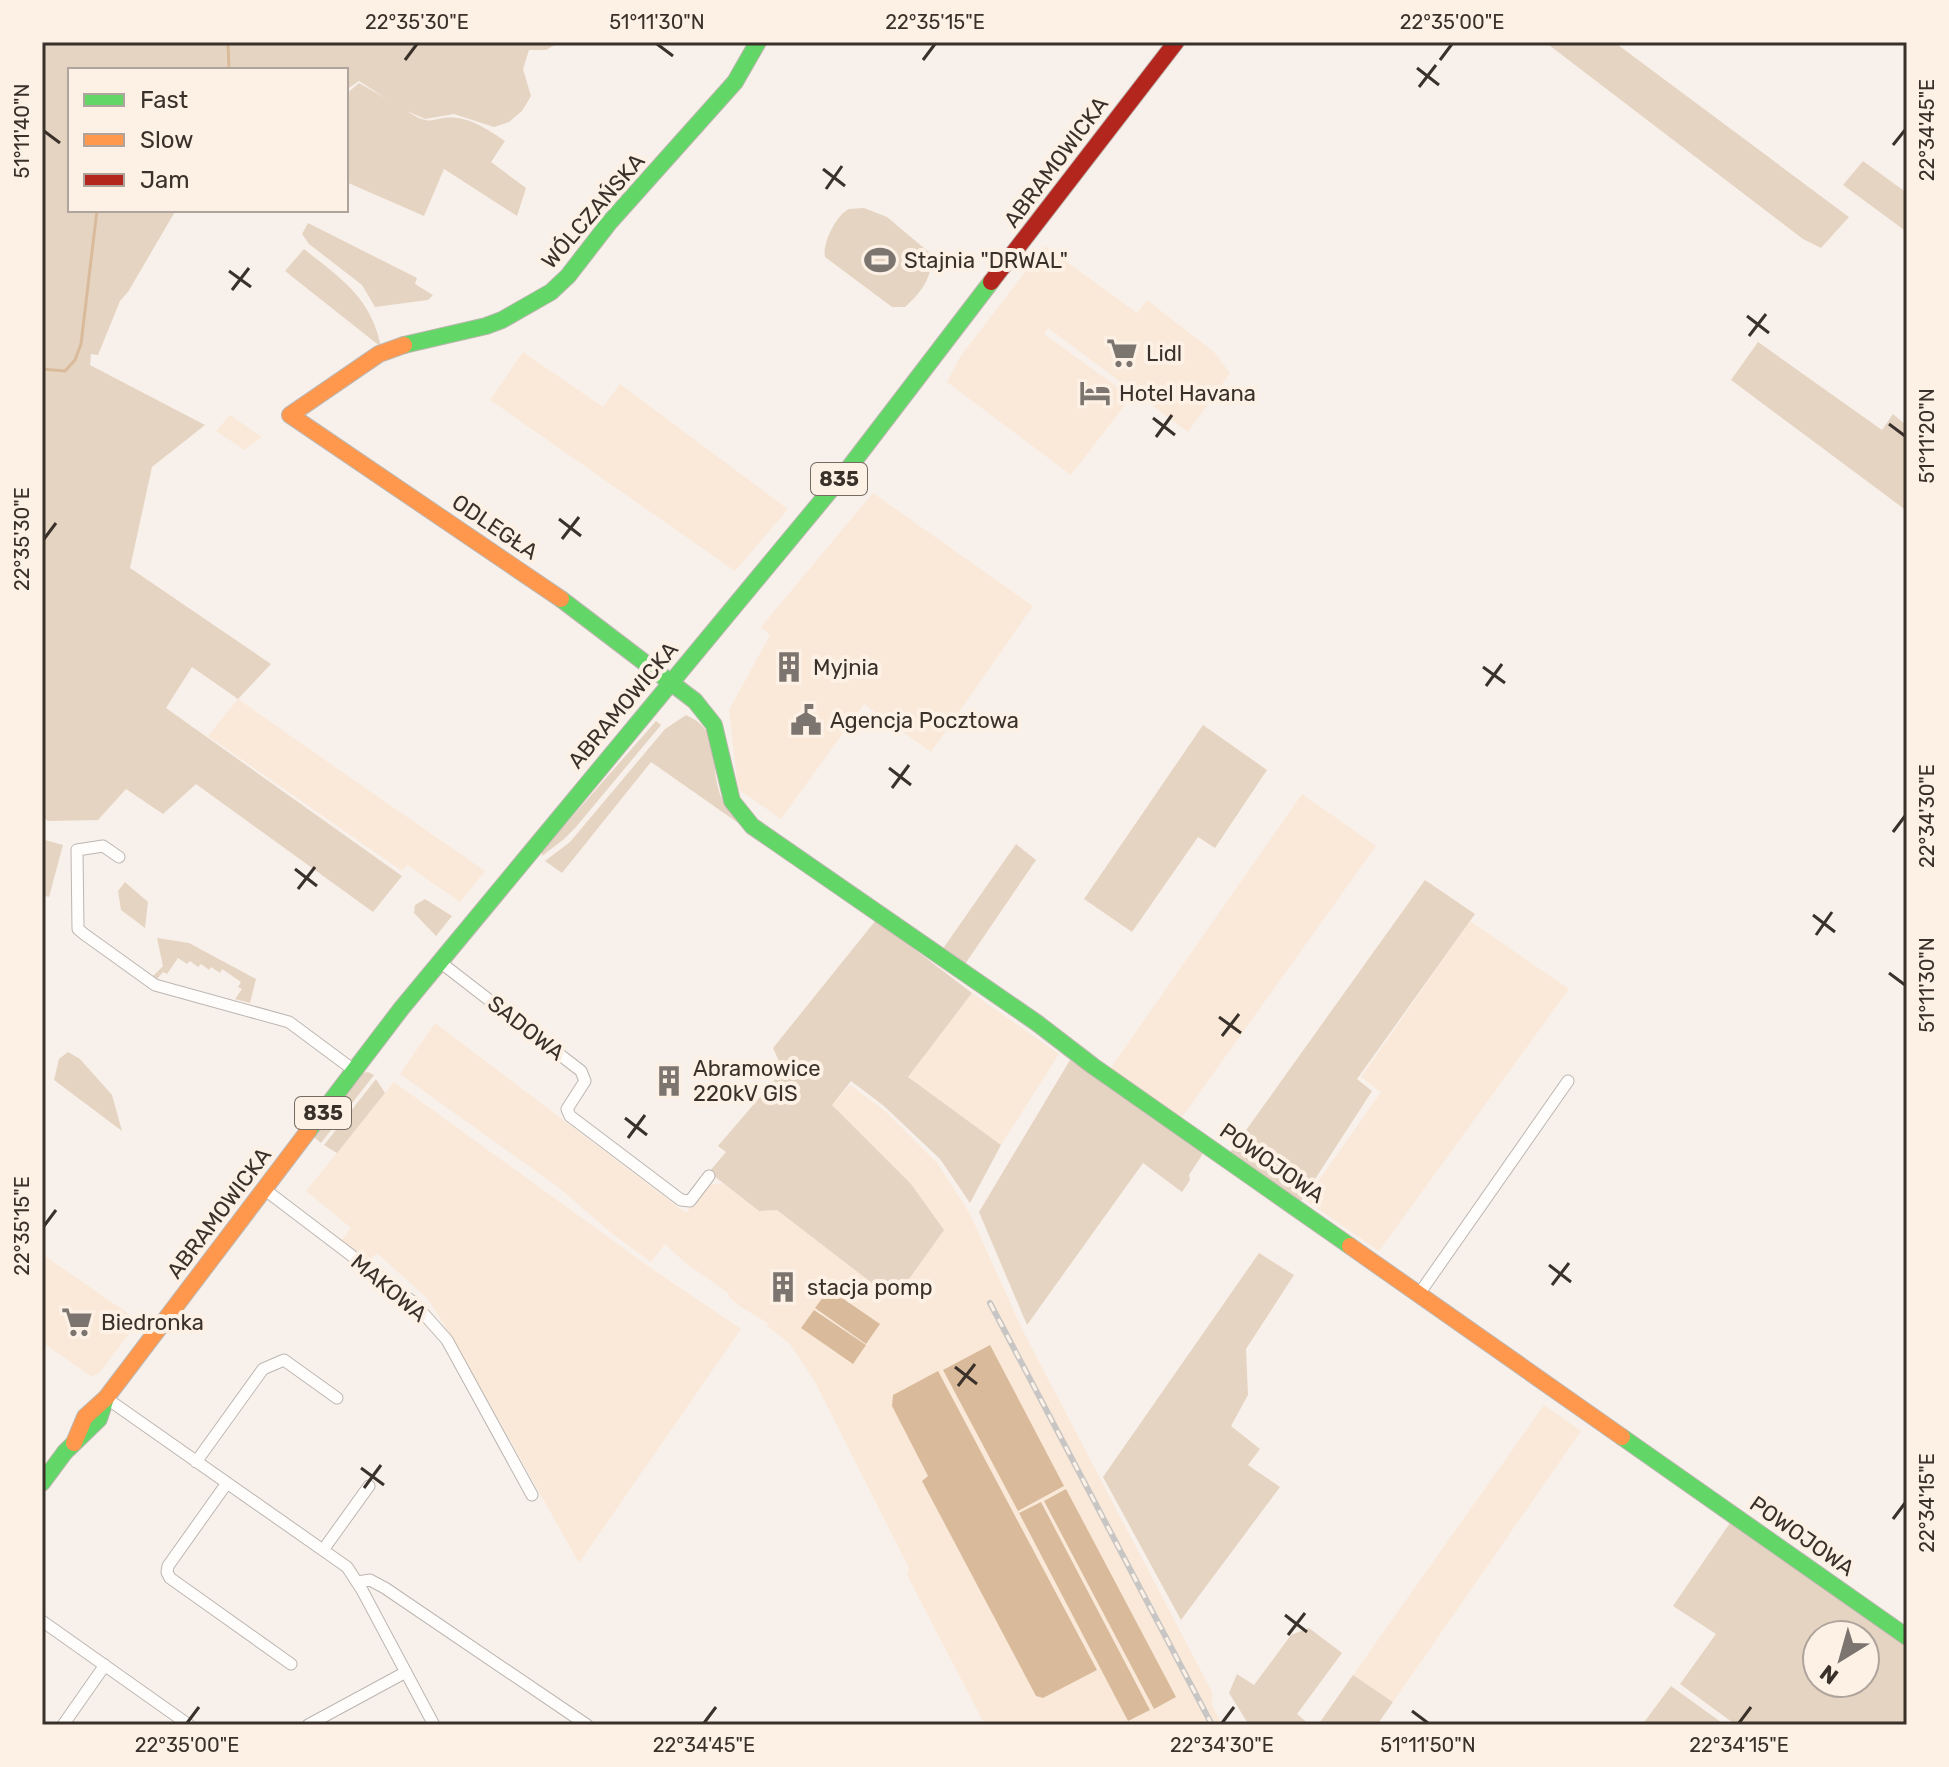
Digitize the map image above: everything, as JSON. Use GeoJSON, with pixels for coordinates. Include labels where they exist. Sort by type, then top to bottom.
{"type":"FeatureCollection","features":[{"type":"Feature","properties":{"kind":"street","name":"WÓLCZAŃSKA"},"geometry":{"type":"LineString","coordinates":[[290,415],[379,354],[399,346],[486,326],[551,292],[735,82],[758,42]]}},
{"type":"Feature","properties":{"kind":"street","name":"ABRAMOWICKA"},"geometry":{"type":"LineString","coordinates":[[42,1483],[74,1443],[89,1433],[105,1411],[106,1398],[440,962],[881,428],[1176,42]]}},
{"type":"Feature","properties":{"kind":"street","name":"ODLEGŁA"},"geometry":{"type":"LineString","coordinates":[[290,415],[564,601],[671,681]]}},
{"type":"Feature","properties":{"kind":"street","name":"POWOJOWA"},"geometry":{"type":"LineString","coordinates":[[671,681],[700,707],[714,725],[729,796],[748,823],[1907,1637]]}},
{"type":"Feature","properties":{"kind":"street"},"geometry":{"type":"LineString","coordinates":[[119,857],[103,846],[77,850],[78,929],[155,985],[289,1022],[355,1071]]}},
{"type":"Feature","properties":{"kind":"street","name":"SADOWA"},"geometry":{"type":"LineString","coordinates":[[440,962],[581,1071],[585,1081],[567,1109],[570,1116],[681,1200],[690,1201],[709,1176]]}},
{"type":"Feature","properties":{"kind":"street"},"geometry":{"type":"LineString","coordinates":[[1419,1294],[1568,1081]]}},
{"type":"Feature","properties":{"kind":"street","name":"MAKOWA"},"geometry":{"type":"LineString","coordinates":[[264,1189],[414,1303],[447,1340],[532,1495]]}},
{"type":"Feature","properties":{"kind":"street"},"geometry":{"type":"LineString","coordinates":[[196,1462],[263,1369],[284,1360],[337,1398]]}},
{"type":"Feature","properties":{"kind":"street"},"geometry":{"type":"LineString","coordinates":[[106,1398],[347,1567],[358,1582],[434,1725]]}},
{"type":"Feature","properties":{"kind":"street"},"geometry":{"type":"LineString","coordinates":[[227,1483],[168,1566],[167,1572],[170,1578],[291,1664]]}},
{"type":"Feature","properties":{"kind":"street"},"geometry":{"type":"LineString","coordinates":[[323,1550],[369,1486]]}},
{"type":"Feature","properties":{"kind":"street"},"geometry":{"type":"LineString","coordinates":[[358,1582],[370,1580],[385,1588],[587,1725]]}},
{"type":"Feature","properties":{"kind":"street"},"geometry":{"type":"LineString","coordinates":[[42,1621],[189,1725]]}},
{"type":"Feature","properties":{"kind":"street"},"geometry":{"type":"LineString","coordinates":[[63,1725],[105,1665]]}},
{"type":"Feature","properties":{"kind":"street"},"geometry":{"type":"LineString","coordinates":[[308,1725],[406,1672]]}},
{"type":"Feature","properties":{"kind":"shaded area"},"geometry":{"type":"Polygon","coordinates":[[[42,42],[560,42],[546,50],[529,50],[523,69],[531,96],[522,111],[509,122],[494,127],[454,114],[425,119],[407,111],[422,119],[428,120],[463,119],[505,141],[491,162],[526,188],[517,216],[444,169],[424,216],[348,183],[348,92],[359,83],[387,99],[359,81],[348,89],[348,68],[68,68],[68,212],[175,212],[120,301],[98,355],[91,354],[90,365],[205,425],[152,467],[130,568],[271,664],[238,699],[192,667],[166,708],[402,876],[373,912],[196,784],[163,814],[126,789],[98,820],[48,821],[42,816],[42,42]]]}},
{"type":"Feature","properties":{"kind":"shaded area"},"geometry":{"type":"Polygon","coordinates":[[[1545,42],[1614,42],[1849,217],[1821,248],[1803,239],[1545,42]]]}},
{"type":"Feature","properties":{"kind":"shaded area"},"geometry":{"type":"Polygon","coordinates":[[[1863,161],[1907,193],[1907,232],[1843,185],[1863,161]]]}},
{"type":"Feature","properties":{"kind":"shaded area","name":"Stajnia \"DRWAL\""},"geometry":{"type":"Polygon","coordinates":[[[864,208],[887,217],[931,254],[925,284],[905,307],[892,307],[825,257],[828,238],[839,217],[849,209],[864,208]]]}},
{"type":"Feature","properties":{"kind":"shaded area"},"geometry":{"type":"Polygon","coordinates":[[[308,223],[417,278],[415,284],[433,295],[428,300],[375,307],[362,285],[309,244],[302,234],[308,223]]]}},
{"type":"Feature","properties":{"kind":"shaded area"},"geometry":{"type":"Polygon","coordinates":[[[1045,246],[1137,313],[1147,300],[1214,352],[1230,373],[1188,432],[1048,328],[1044,334],[1131,397],[1071,475],[947,382],[960,357],[1045,246]]]}},
{"type":"Feature","properties":{"kind":"shaded area"},"geometry":{"type":"Polygon","coordinates":[[[304,249],[353,290],[370,315],[381,347],[285,271],[304,249]]]}},
{"type":"Feature","properties":{"kind":"shaded area"},"geometry":{"type":"Polygon","coordinates":[[[1758,342],[1882,430],[1893,414],[1907,426],[1907,511],[1731,380],[1758,342]]]}},
{"type":"Feature","properties":{"kind":"shaded area"},"geometry":{"type":"Polygon","coordinates":[[[523,352],[603,407],[620,384],[788,509],[735,571],[490,400],[523,352]]]}},
{"type":"Feature","properties":{"kind":"shaded area"},"geometry":{"type":"Polygon","coordinates":[[[230,415],[262,437],[244,450],[216,431],[230,415]]]}},
{"type":"Feature","properties":{"kind":"shaded area"},"geometry":{"type":"Polygon","coordinates":[[[873,493],[1033,606],[931,752],[864,704],[781,819],[738,789],[729,710],[770,635],[761,627],[873,493]]]}},
{"type":"Feature","properties":{"kind":"shaded area"},"geometry":{"type":"Polygon","coordinates":[[[238,699],[485,871],[460,902],[407,865],[402,871],[208,736],[238,699]]]}},
{"type":"Feature","properties":{"kind":"shaded area"},"geometry":{"type":"Polygon","coordinates":[[[686,715],[698,722],[711,741],[722,799],[741,825],[651,762],[562,873],[545,861],[570,842],[665,729],[686,715]]]}},
{"type":"Feature","properties":{"kind":"shaded area"},"geometry":{"type":"Polygon","coordinates":[[[656,721],[661,725],[576,827],[542,856],[542,851],[656,721]]]}},
{"type":"Feature","properties":{"kind":"shaded area"},"geometry":{"type":"Polygon","coordinates":[[[1203,725],[1267,770],[1215,848],[1198,837],[1132,932],[1084,899],[1203,725]]]}},
{"type":"Feature","properties":{"kind":"shaded area"},"geometry":{"type":"Polygon","coordinates":[[[1302,794],[1376,846],[1180,1120],[1110,1069],[1302,794]]]}},
{"type":"Feature","properties":{"kind":"shaded area"},"geometry":{"type":"Polygon","coordinates":[[[45,840],[63,845],[49,897],[42,895],[45,840]]]}},
{"type":"Feature","properties":{"kind":"shaded area"},"geometry":{"type":"Polygon","coordinates":[[[1016,844],[1036,860],[963,967],[942,950],[1016,844]]]}},
{"type":"Feature","properties":{"kind":"shaded area"},"geometry":{"type":"Polygon","coordinates":[[[1425,880],[1475,914],[1357,1079],[1372,1091],[1299,1204],[1229,1154],[1425,880]]]}},
{"type":"Feature","properties":{"kind":"shaded area"},"geometry":{"type":"Polygon","coordinates":[[[125,882],[148,902],[145,928],[121,910],[118,891],[125,882]]]}},
{"type":"Feature","properties":{"kind":"shaded area"},"geometry":{"type":"Polygon","coordinates":[[[425,899],[452,916],[436,936],[414,913],[415,905],[425,899]]]}},
{"type":"Feature","properties":{"kind":"shaded area"},"geometry":{"type":"Polygon","coordinates":[[[876,920],[972,993],[908,1077],[1001,1145],[970,1203],[940,1159],[884,1106],[851,1081],[832,1105],[911,1184],[944,1230],[894,1300],[777,1210],[759,1211],[709,1172],[726,1152],[718,1146],[783,1070],[773,1048],[876,920]]]}},
{"type":"Feature","properties":{"kind":"shaded area"},"geometry":{"type":"Polygon","coordinates":[[[1470,921],[1569,989],[1379,1251],[1305,1200],[1381,1092],[1361,1077],[1470,921]]]}},
{"type":"Feature","properties":{"kind":"shaded area"},"geometry":{"type":"Polygon","coordinates":[[[157,938],[189,943],[256,979],[250,1003],[235,999],[242,989],[238,987],[241,982],[222,969],[220,973],[201,964],[198,967],[190,961],[187,964],[178,958],[167,974],[163,972],[157,979],[153,976],[163,966],[157,938]]]}},
{"type":"Feature","properties":{"kind":"shaded area"},"geometry":{"type":"Polygon","coordinates":[[[972,993],[1059,1054],[1001,1145],[907,1077],[972,993]]]}},
{"type":"Feature","properties":{"kind":"shaded area"},"geometry":{"type":"Polygon","coordinates":[[[435,1023],[686,1213],[708,1185],[723,1183],[759,1211],[777,1209],[894,1300],[911,1184],[832,1105],[850,1085],[885,1111],[938,1164],[970,1214],[1023,1331],[1212,1692],[1212,1705],[1222,1725],[985,1725],[907,1575],[909,1568],[814,1380],[790,1344],[767,1326],[768,1323],[741,1307],[728,1293],[684,1262],[665,1244],[651,1262],[558,1187],[400,1074],[435,1023]]]}},
{"type":"Feature","properties":{"kind":"shaded area"},"geometry":{"type":"Polygon","coordinates":[[[68,1052],[80,1059],[112,1095],[122,1131],[54,1080],[59,1059],[68,1052]]]}},
{"type":"Feature","properties":{"kind":"shaded area"},"geometry":{"type":"Polygon","coordinates":[[[1070,1060],[1204,1152],[1182,1192],[1143,1163],[1027,1325],[979,1212],[1070,1060]]]}},
{"type":"Feature","properties":{"kind":"shaded area"},"geometry":{"type":"Polygon","coordinates":[[[363,1073],[374,1075],[321,1143],[314,1137],[363,1073]]]}},
{"type":"Feature","properties":{"kind":"shaded area"},"geometry":{"type":"Polygon","coordinates":[[[376,1079],[385,1093],[337,1153],[324,1145],[376,1079]]]}},
{"type":"Feature","properties":{"kind":"shaded area"},"geometry":{"type":"Polygon","coordinates":[[[394,1082],[648,1266],[741,1329],[579,1563],[428,1299],[377,1253],[368,1262],[341,1241],[351,1228],[306,1191],[394,1082]]]}},
{"type":"Feature","properties":{"kind":"shaded area"},"geometry":{"type":"Polygon","coordinates":[[[1259,1253],[1294,1275],[1246,1349],[1248,1395],[1231,1426],[1260,1449],[1248,1465],[1280,1487],[1181,1620],[1103,1477],[1259,1253]]]}},
{"type":"Feature","properties":{"kind":"shaded area"},"geometry":{"type":"Polygon","coordinates":[[[42,1254],[139,1321],[100,1372],[92,1377],[42,1342],[42,1254]]]}},
{"type":"Feature","properties":{"kind":"shaded area"},"geometry":{"type":"Polygon","coordinates":[[[829,1289],[880,1324],[866,1344],[815,1308],[829,1289]]]}},
{"type":"Feature","properties":{"kind":"shaded area"},"geometry":{"type":"Polygon","coordinates":[[[814,1310],[866,1345],[853,1364],[801,1328],[814,1310]]]}},
{"type":"Feature","properties":{"kind":"shaded area"},"geometry":{"type":"Polygon","coordinates":[[[990,1345],[1064,1486],[1018,1511],[943,1370],[990,1345]]]}},
{"type":"Feature","properties":{"kind":"shaded area"},"geometry":{"type":"Polygon","coordinates":[[[938,1371],[1097,1670],[1043,1698],[1036,1696],[922,1481],[928,1476],[892,1406],[893,1395],[938,1371]]]}},
{"type":"Feature","properties":{"kind":"shaded area"},"geometry":{"type":"Polygon","coordinates":[[[1544,1405],[1581,1431],[1393,1702],[1353,1675],[1544,1405]]]}},
{"type":"Feature","properties":{"kind":"shaded area"},"geometry":{"type":"Polygon","coordinates":[[[1066,1489],[1176,1697],[1154,1709],[1044,1501],[1066,1489]]]}},
{"type":"Feature","properties":{"kind":"shaded area"},"geometry":{"type":"Polygon","coordinates":[[[1041,1502],[1150,1710],[1128,1721],[1019,1513],[1041,1502]]]}},
{"type":"Feature","properties":{"kind":"shaded area"},"geometry":{"type":"Polygon","coordinates":[[[1732,1520],[1870,1619],[1801,1619],[1801,1699],[1881,1699],[1881,1627],[1907,1646],[1907,1725],[1736,1725],[1680,1684],[1716,1634],[1673,1606],[1732,1520]]]}},
{"type":"Feature","properties":{"kind":"shaded area"},"geometry":{"type":"Polygon","coordinates":[[[1309,1628],[1342,1653],[1297,1714],[1310,1725],[1249,1725],[1229,1693],[1237,1674],[1254,1685],[1291,1635],[1309,1628]]]}},
{"type":"Feature","properties":{"kind":"shaded area"},"geometry":{"type":"Polygon","coordinates":[[[1353,1675],[1393,1702],[1377,1725],[1318,1725],[1353,1675]]]}},
{"type":"Feature","properties":{"kind":"shaded area"},"geometry":{"type":"Polygon","coordinates":[[[1671,1686],[1725,1725],[1642,1725],[1671,1686]]]}},
{"type":"Feature","properties":{"kind":"waterway"},"geometry":{"type":"LineString","coordinates":[[228,42],[229,68]]}},
{"type":"Feature","properties":{"kind":"waterway"},"geometry":{"type":"LineString","coordinates":[[42,369],[65,371],[75,360],[81,344],[97,212]]}},
{"type":"Feature","properties":{"kind":"railway"},"geometry":{"type":"LineString","coordinates":[[990,1303],[1212,1725]]}},
{"type":"Feature","properties":{"kind":"traffic: fast"},"geometry":{"type":"LineString","coordinates":[[404,345],[486,326],[551,292],[735,82],[758,42]]}},
{"type":"Feature","properties":{"kind":"traffic: fast"},"geometry":{"type":"LineString","coordinates":[[309,1130],[401,1009],[848,469],[991,282]]}},
{"type":"Feature","properties":{"kind":"traffic: fast"},"geometry":{"type":"LineString","coordinates":[[561,599],[695,701],[714,725],[732,801],[752,826],[1037,1023],[1093,1066],[1350,1246]]}},
{"type":"Feature","properties":{"kind":"traffic: fast"},"geometry":{"type":"LineString","coordinates":[[42,1483],[65,1452],[99,1419],[106,1398]]}},
{"type":"Feature","properties":{"kind":"traffic: fast"},"geometry":{"type":"LineString","coordinates":[[1622,1437],[1907,1637]]}},
{"type":"Feature","properties":{"kind":"traffic: slow"},"geometry":{"type":"LineString","coordinates":[[404,345],[379,354],[290,415],[561,599]]}},
{"type":"Feature","properties":{"kind":"traffic: slow"},"geometry":{"type":"LineString","coordinates":[[74,1443],[85,1417],[106,1398],[309,1130]]}},
{"type":"Feature","properties":{"kind":"traffic: slow"},"geometry":{"type":"LineString","coordinates":[[1350,1246],[1622,1437]]}},
{"type":"Feature","properties":{"kind":"traffic: jam"},"geometry":{"type":"LineString","coordinates":[[991,282],[1176,42]]}},
{"type":"Feature","properties":{"kind":"place","name":"Stajnia \"DRWAL\""},"geometry":{"type":"Point","coordinates":[880,260]}},
{"type":"Feature","properties":{"kind":"place","name":"Lidl"},"geometry":{"type":"Point","coordinates":[1122,353]}},
{"type":"Feature","properties":{"kind":"place","name":"Hotel Havana"},"geometry":{"type":"Point","coordinates":[1095,393]}},
{"type":"Feature","properties":{"kind":"place","name":"Myjnia"},"geometry":{"type":"Point","coordinates":[789,667]}},
{"type":"Feature","properties":{"kind":"place","name":"Agencja Pocztowa"},"geometry":{"type":"Point","coordinates":[806,720]}},
{"type":"Feature","properties":{"kind":"place","name":"Abramowice 220kV GIS"},"geometry":{"type":"Point","coordinates":[669,1081]}},
{"type":"Feature","properties":{"kind":"place","name":"stacja pomp"},"geometry":{"type":"Point","coordinates":[783,1287]}},
{"type":"Feature","properties":{"kind":"place","name":"Biedronka"},"geometry":{"type":"Point","coordinates":[77,1322]}}]}
